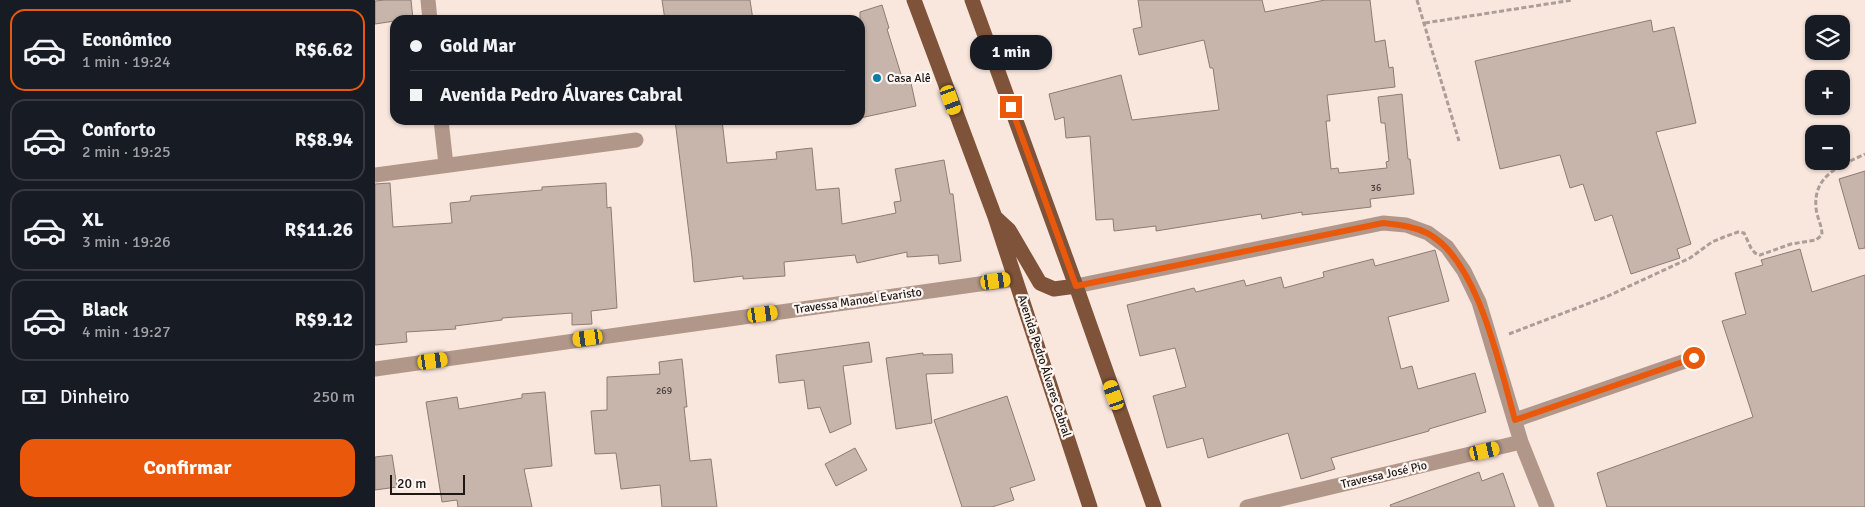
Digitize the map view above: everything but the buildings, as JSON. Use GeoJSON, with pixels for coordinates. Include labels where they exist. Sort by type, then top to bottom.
{"type":"FeatureCollection","features":[{"type":"Feature","properties":{"kind":"main road","name":"Avenida Pedro Álvares Cabral"},"geometry":{"type":"LineString","coordinates":[[914,0],[995,217],[1090,507]]}},
{"type":"Feature","properties":{"kind":"main road"},"geometry":{"type":"LineString","coordinates":[[972,0],[1154,507]]}},
{"type":"Feature","properties":{"kind":"main road"},"geometry":{"type":"LineString","coordinates":[[995,217],[1009,230],[1040,283],[1054,289],[1076,286]]}},
{"type":"Feature","properties":{"kind":"street"},"geometry":{"type":"LineString","coordinates":[[428,0],[430,15]]}},
{"type":"Feature","properties":{"kind":"street"},"geometry":{"type":"LineString","coordinates":[[442,125],[447,165]]}},
{"type":"Feature","properties":{"kind":"street"},"geometry":{"type":"LineString","coordinates":[[375,175],[636,140]]}},
{"type":"Feature","properties":{"kind":"street"},"geometry":{"type":"LineString","coordinates":[[1076,286],[1383,223],[1406,226],[1428,233],[1447,247],[1464,271],[1475,294],[1492,340],[1521,442],[1547,507]]}},
{"type":"Feature","properties":{"kind":"street","name":"Travessa Manoel Evaristo"},"geometry":{"type":"LineString","coordinates":[[375,370],[1015,279]]}},
{"type":"Feature","properties":{"kind":"street"},"geometry":{"type":"LineString","coordinates":[[1515,420],[1694,358]]}},
{"type":"Feature","properties":{"kind":"street","name":"Travessa José Pio"},"geometry":{"type":"LineString","coordinates":[[1247,507],[1521,442]]}},
{"type":"Feature","properties":{"kind":"path"},"geometry":{"type":"LineString","coordinates":[[1417,0],[1459,141]]}},
{"type":"Feature","properties":{"kind":"path"},"geometry":{"type":"LineString","coordinates":[[1425,23],[1573,0]]}},
{"type":"Feature","properties":{"kind":"path"},"geometry":{"type":"LineString","coordinates":[[1492,340],[1608,296],[1690,258],[1712,242],[1731,234],[1744,233],[1755,253],[1760,255],[1791,244],[1816,240],[1822,235],[1822,226],[1816,209],[1818,188],[1825,175],[1865,154]]}},
{"type":"Feature","properties":{"kind":"place","name":"Casa Alê"},"geometry":{"type":"Point","coordinates":[877,78]}},
{"type":"Feature","properties":{"kind":"route"},"geometry":{"type":"LineString","coordinates":[[1011,107],[1076,286],[1383,223],[1406,226],[1428,233],[1447,247],[1464,271],[1479,302],[1515,420],[1694,358]]}}]}
